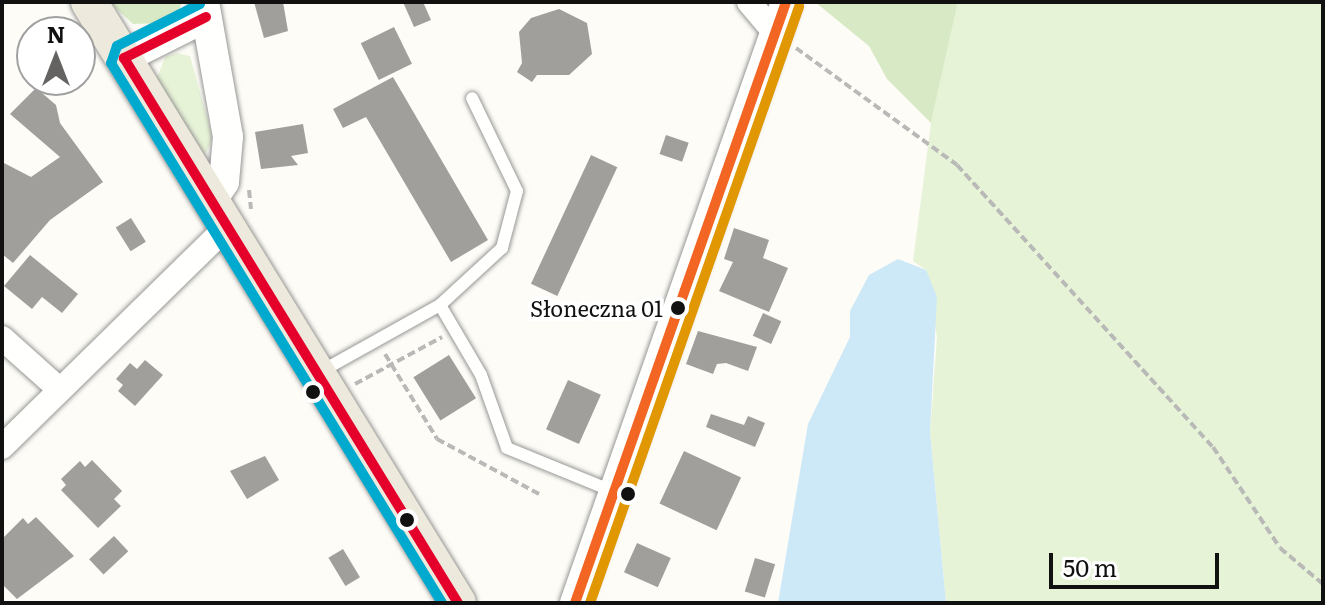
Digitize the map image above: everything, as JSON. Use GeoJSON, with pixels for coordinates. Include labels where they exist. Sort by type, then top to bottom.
{"type":"FeatureCollection","features":[{"type":"Feature","properties":{"kind":"main road"},"geometry":{"type":"LineString","coordinates":[[89,2],[458,603]]}},
{"type":"Feature","properties":{"kind":"street"},"geometry":{"type":"LineString","coordinates":[[749,2],[775,33]]}},
{"type":"Feature","properties":{"kind":"street"},"geometry":{"type":"LineString","coordinates":[[575,603],[786,2]]}},
{"type":"Feature","properties":{"kind":"street"},"geometry":{"type":"LineString","coordinates":[[2,447],[219,214],[228,137],[205,10],[124,58]]}},
{"type":"Feature","properties":{"kind":"street"},"geometry":{"type":"LineString","coordinates":[[2,338],[59,389]]}},
{"type":"Feature","properties":{"kind":"lane"},"geometry":{"type":"LineString","coordinates":[[317,373],[375,338],[440,305],[502,248],[515,213],[517,191],[509,166],[472,98]]}},
{"type":"Feature","properties":{"kind":"lane"},"geometry":{"type":"LineString","coordinates":[[440,305],[481,375],[507,448],[616,492]]}},
{"type":"Feature","properties":{"kind":"path"},"geometry":{"type":"LineString","coordinates":[[775,33],[957,165],[1213,447],[1280,548],[1323,584]]}},
{"type":"Feature","properties":{"kind":"path"},"geometry":{"type":"LineString","coordinates":[[353,386],[454,330]]}},
{"type":"Feature","properties":{"kind":"path"},"geometry":{"type":"LineString","coordinates":[[375,338],[437,439],[541,495]]}},
{"type":"Feature","properties":{"kind":"green space"},"geometry":{"type":"Polygon","coordinates":[[[109,2],[182,2],[178,13],[161,23],[133,24],[109,2]]]}},
{"type":"Feature","properties":{"kind":"green space"},"geometry":{"type":"Polygon","coordinates":[[[815,2],[958,2],[931,123],[887,79],[869,46],[815,2]]]}},
{"type":"Feature","properties":{"kind":"green space"},"geometry":{"type":"Polygon","coordinates":[[[958,2],[1323,2],[1323,603],[946,603],[930,432],[937,337],[926,270],[913,261],[931,123],[958,2]]]}},
{"type":"Feature","properties":{"kind":"green space"},"geometry":{"type":"Polygon","coordinates":[[[177,53],[190,56],[213,139],[205,155],[156,81],[165,57],[177,53]]]}},
{"type":"Feature","properties":{"kind":"water"},"geometry":{"type":"Polygon","coordinates":[[[898,259],[926,270],[937,297],[930,432],[946,603],[778,603],[808,424],[850,337],[850,311],[869,275],[898,259]]]}},
{"type":"Feature","properties":{"kind":"building"},"geometry":{"type":"Polygon","coordinates":[[[254,2],[283,2],[288,31],[264,38],[254,2]]]}},
{"type":"Feature","properties":{"kind":"building"},"geometry":{"type":"Polygon","coordinates":[[[403,2],[423,2],[431,20],[414,27],[403,2]]]}},
{"type":"Feature","properties":{"kind":"building"},"geometry":{"type":"Polygon","coordinates":[[[559,9],[587,23],[592,54],[569,75],[537,75],[532,82],[517,72],[522,63],[519,32],[531,18],[559,9]]]}},
{"type":"Feature","properties":{"kind":"building"},"geometry":{"type":"Polygon","coordinates":[[[394,27],[412,64],[379,80],[361,43],[394,27]]]}},
{"type":"Feature","properties":{"kind":"building"},"geometry":{"type":"Polygon","coordinates":[[[393,77],[488,240],[451,262],[366,117],[343,128],[333,109],[393,77]]]}},
{"type":"Feature","properties":{"kind":"building"},"geometry":{"type":"Polygon","coordinates":[[[28,96],[45,96],[56,105],[60,123],[103,182],[50,220],[13,263],[2,254],[2,162],[31,177],[60,157],[10,114],[28,96]]]}},
{"type":"Feature","properties":{"kind":"building"},"geometry":{"type":"Polygon","coordinates":[[[303,124],[308,153],[291,156],[298,165],[261,169],[255,132],[303,124]]]}},
{"type":"Feature","properties":{"kind":"building"},"geometry":{"type":"Polygon","coordinates":[[[666,135],[689,143],[682,162],[659,154],[666,135]]]}},
{"type":"Feature","properties":{"kind":"building"},"geometry":{"type":"Polygon","coordinates":[[[591,155],[617,167],[557,296],[531,284],[591,155]]]}},
{"type":"Feature","properties":{"kind":"building"},"geometry":{"type":"Polygon","coordinates":[[[131,218],[146,242],[131,251],[116,228],[131,218]]]}},
{"type":"Feature","properties":{"kind":"building"},"geometry":{"type":"Polygon","coordinates":[[[734,228],[769,240],[763,258],[788,268],[769,312],[719,291],[733,262],[724,259],[734,228]]]}},
{"type":"Feature","properties":{"kind":"building"},"geometry":{"type":"Polygon","coordinates":[[[30,255],[78,294],[62,313],[42,297],[32,309],[4,286],[30,255]]]}},
{"type":"Feature","properties":{"kind":"building"},"geometry":{"type":"Polygon","coordinates":[[[763,313],[781,321],[771,344],[753,336],[763,313]]]}},
{"type":"Feature","properties":{"kind":"building"},"geometry":{"type":"Polygon","coordinates":[[[698,331],[757,347],[748,371],[726,363],[717,364],[713,374],[686,364],[698,331]]]}},
{"type":"Feature","properties":{"kind":"building"},"geometry":{"type":"Polygon","coordinates":[[[449,355],[476,398],[440,421],[413,377],[449,355]]]}},
{"type":"Feature","properties":{"kind":"building"},"geometry":{"type":"Polygon","coordinates":[[[145,360],[163,375],[135,406],[118,391],[123,385],[116,379],[130,363],[137,369],[145,360]]]}},
{"type":"Feature","properties":{"kind":"building"},"geometry":{"type":"Polygon","coordinates":[[[568,380],[601,395],[579,444],[546,429],[568,380]]]}},
{"type":"Feature","properties":{"kind":"building"},"geometry":{"type":"Polygon","coordinates":[[[711,414],[744,425],[748,416],[765,423],[755,447],[706,427],[711,414]]]}},
{"type":"Feature","properties":{"kind":"building"},"geometry":{"type":"Polygon","coordinates":[[[684,451],[741,478],[717,530],[659,504],[684,451]]]}},
{"type":"Feature","properties":{"kind":"building"},"geometry":{"type":"Polygon","coordinates":[[[265,456],[279,480],[247,499],[230,471],[265,456]]]}},
{"type":"Feature","properties":{"kind":"building"},"geometry":{"type":"Polygon","coordinates":[[[92,460],[122,491],[114,499],[121,506],[98,528],[61,490],[66,485],[61,479],[80,461],[85,467],[92,460]]]}},
{"type":"Feature","properties":{"kind":"building"},"geometry":{"type":"Polygon","coordinates":[[[36,517],[74,556],[17,599],[2,584],[2,539],[23,518],[28,524],[36,517]]]}},
{"type":"Feature","properties":{"kind":"building"},"geometry":{"type":"Polygon","coordinates":[[[114,536],[128,551],[103,575],[89,559],[114,536]]]}},
{"type":"Feature","properties":{"kind":"building"},"geometry":{"type":"Polygon","coordinates":[[[637,543],[671,558],[658,587],[624,572],[637,543]]]}},
{"type":"Feature","properties":{"kind":"building"},"geometry":{"type":"Polygon","coordinates":[[[343,549],[360,577],[345,586],[328,558],[343,549]]]}},
{"type":"Feature","properties":{"kind":"building"},"geometry":{"type":"Polygon","coordinates":[[[755,558],[775,564],[765,598],[745,591],[755,558]]]}},
{"type":"Feature","properties":{"kind":"transit line"},"geometry":{"type":"LineString","coordinates":[[575,603],[786,2]]}},
{"type":"Feature","properties":{"kind":"transit line"},"geometry":{"type":"LineString","coordinates":[[200,4],[117,46],[111,63],[442,603]]}},
{"type":"Feature","properties":{"kind":"transit line"},"geometry":{"type":"LineString","coordinates":[[590,603],[799,7]]}},
{"type":"Feature","properties":{"kind":"transit line"},"geometry":{"type":"LineString","coordinates":[[206,17],[124,58],[458,603]]}},
{"type":"Feature","properties":{"kind":"place","name":"Słoneczna 01"},"geometry":{"type":"Point","coordinates":[678,308]}}]}
